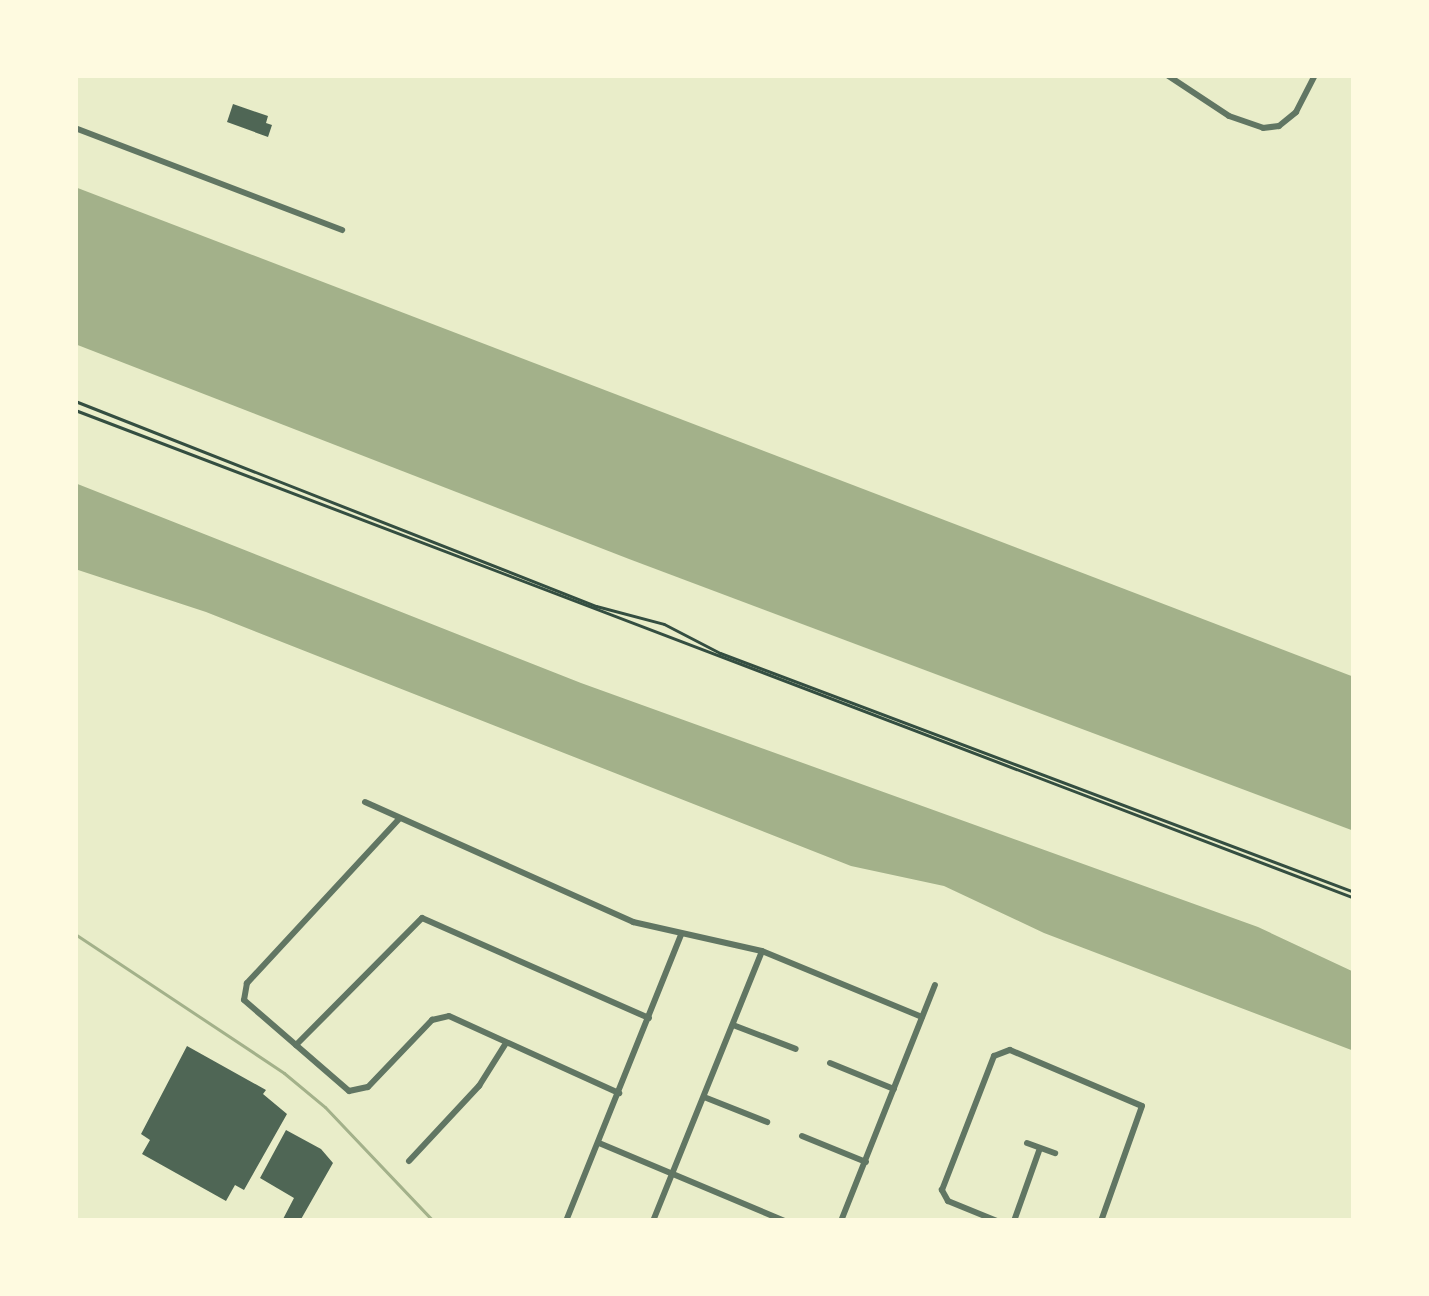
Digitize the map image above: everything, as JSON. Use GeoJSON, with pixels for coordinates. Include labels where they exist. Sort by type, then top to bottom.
{"type":"FeatureCollection","features":[{"type":"Feature","properties":{"kind":"street"},"geometry":{"type":"LineString","coordinates":[[1167,75],[1228,116],[1263,128],[1279,126],[1296,112],[1315,75]]}},
{"type":"Feature","properties":{"kind":"street"},"geometry":{"type":"LineString","coordinates":[[75,128],[342,230]]}},
{"type":"Feature","properties":{"kind":"street"},"geometry":{"type":"LineString","coordinates":[[365,802],[633,922],[762,951],[922,1017]]}},
{"type":"Feature","properties":{"kind":"street"},"geometry":{"type":"LineString","coordinates":[[398,819],[242,991],[244,1000],[349,1091],[359,1093],[439,1016],[619,1093]]}},
{"type":"Feature","properties":{"kind":"street"},"geometry":{"type":"LineString","coordinates":[[296,1045],[422,918],[649,1018]]}},
{"type":"Feature","properties":{"kind":"street"},"geometry":{"type":"LineString","coordinates":[[566,1221],[682,934]]}},
{"type":"Feature","properties":{"kind":"street"},"geometry":{"type":"LineString","coordinates":[[652,1221],[762,951]]}},
{"type":"Feature","properties":{"kind":"street"},"geometry":{"type":"LineString","coordinates":[[841,1221],[935,986]]}},
{"type":"Feature","properties":{"kind":"street"},"geometry":{"type":"LineString","coordinates":[[733,1024],[796,1049]]}},
{"type":"Feature","properties":{"kind":"street"},"geometry":{"type":"LineString","coordinates":[[409,1161],[479,1086],[506,1043]]}},
{"type":"Feature","properties":{"kind":"street"},"geometry":{"type":"LineString","coordinates":[[997,1221],[948,1202],[942,1190],[994,1056],[1010,1049],[1142,1106],[1101,1221]]}},
{"type":"Feature","properties":{"kind":"street"},"geometry":{"type":"LineString","coordinates":[[830,1064],[894,1089]]}},
{"type":"Feature","properties":{"kind":"street"},"geometry":{"type":"LineString","coordinates":[[704,1097],[767,1122]]}},
{"type":"Feature","properties":{"kind":"street"},"geometry":{"type":"LineString","coordinates":[[802,1136],[866,1162]]}},
{"type":"Feature","properties":{"kind":"street"},"geometry":{"type":"LineString","coordinates":[[598,1143],[785,1221]]}},
{"type":"Feature","properties":{"kind":"street"},"geometry":{"type":"LineString","coordinates":[[1027,1143],[1055,1153]]}},
{"type":"Feature","properties":{"kind":"street"},"geometry":{"type":"LineString","coordinates":[[1014,1221],[1040,1148]]}},
{"type":"Feature","properties":{"kind":"path"},"geometry":{"type":"LineString","coordinates":[[75,401],[596,606],[664,624],[720,653],[1354,895]]}},
{"type":"Feature","properties":{"kind":"path"},"geometry":{"type":"LineString","coordinates":[[75,410],[1354,895]]}},
{"type":"Feature","properties":{"kind":"shaded area"},"geometry":{"type":"Polygon","coordinates":[[[75,187],[1354,677],[1354,831],[629,559],[75,344],[75,187]]]}},
{"type":"Feature","properties":{"kind":"shaded area"},"geometry":{"type":"Polygon","coordinates":[[[75,483],[581,683],[1258,927],[1354,972],[1354,1051],[1044,933],[944,886],[851,866],[206,612],[75,569],[75,483]]]}},
{"type":"Feature","properties":{"kind":"building"},"geometry":{"type":"Polygon","coordinates":[[[233,104],[268,116],[266,123],[272,125],[268,137],[227,122],[233,104]]]}},
{"type":"Feature","properties":{"kind":"building"},"geometry":{"type":"Polygon","coordinates":[[[187,1046],[266,1090],[263,1094],[287,1114],[244,1190],[235,1185],[226,1201],[142,1154],[150,1140],[141,1134],[187,1046]]]}},
{"type":"Feature","properties":{"kind":"building"},"geometry":{"type":"Polygon","coordinates":[[[286,1130],[321,1149],[333,1163],[300,1221],[282,1221],[294,1198],[260,1178],[286,1130]]]}},
{"type":"Feature","properties":{"kind":"waterway"},"geometry":{"type":"LineString","coordinates":[[75,934],[284,1073],[325,1107],[433,1221]]}}]}
